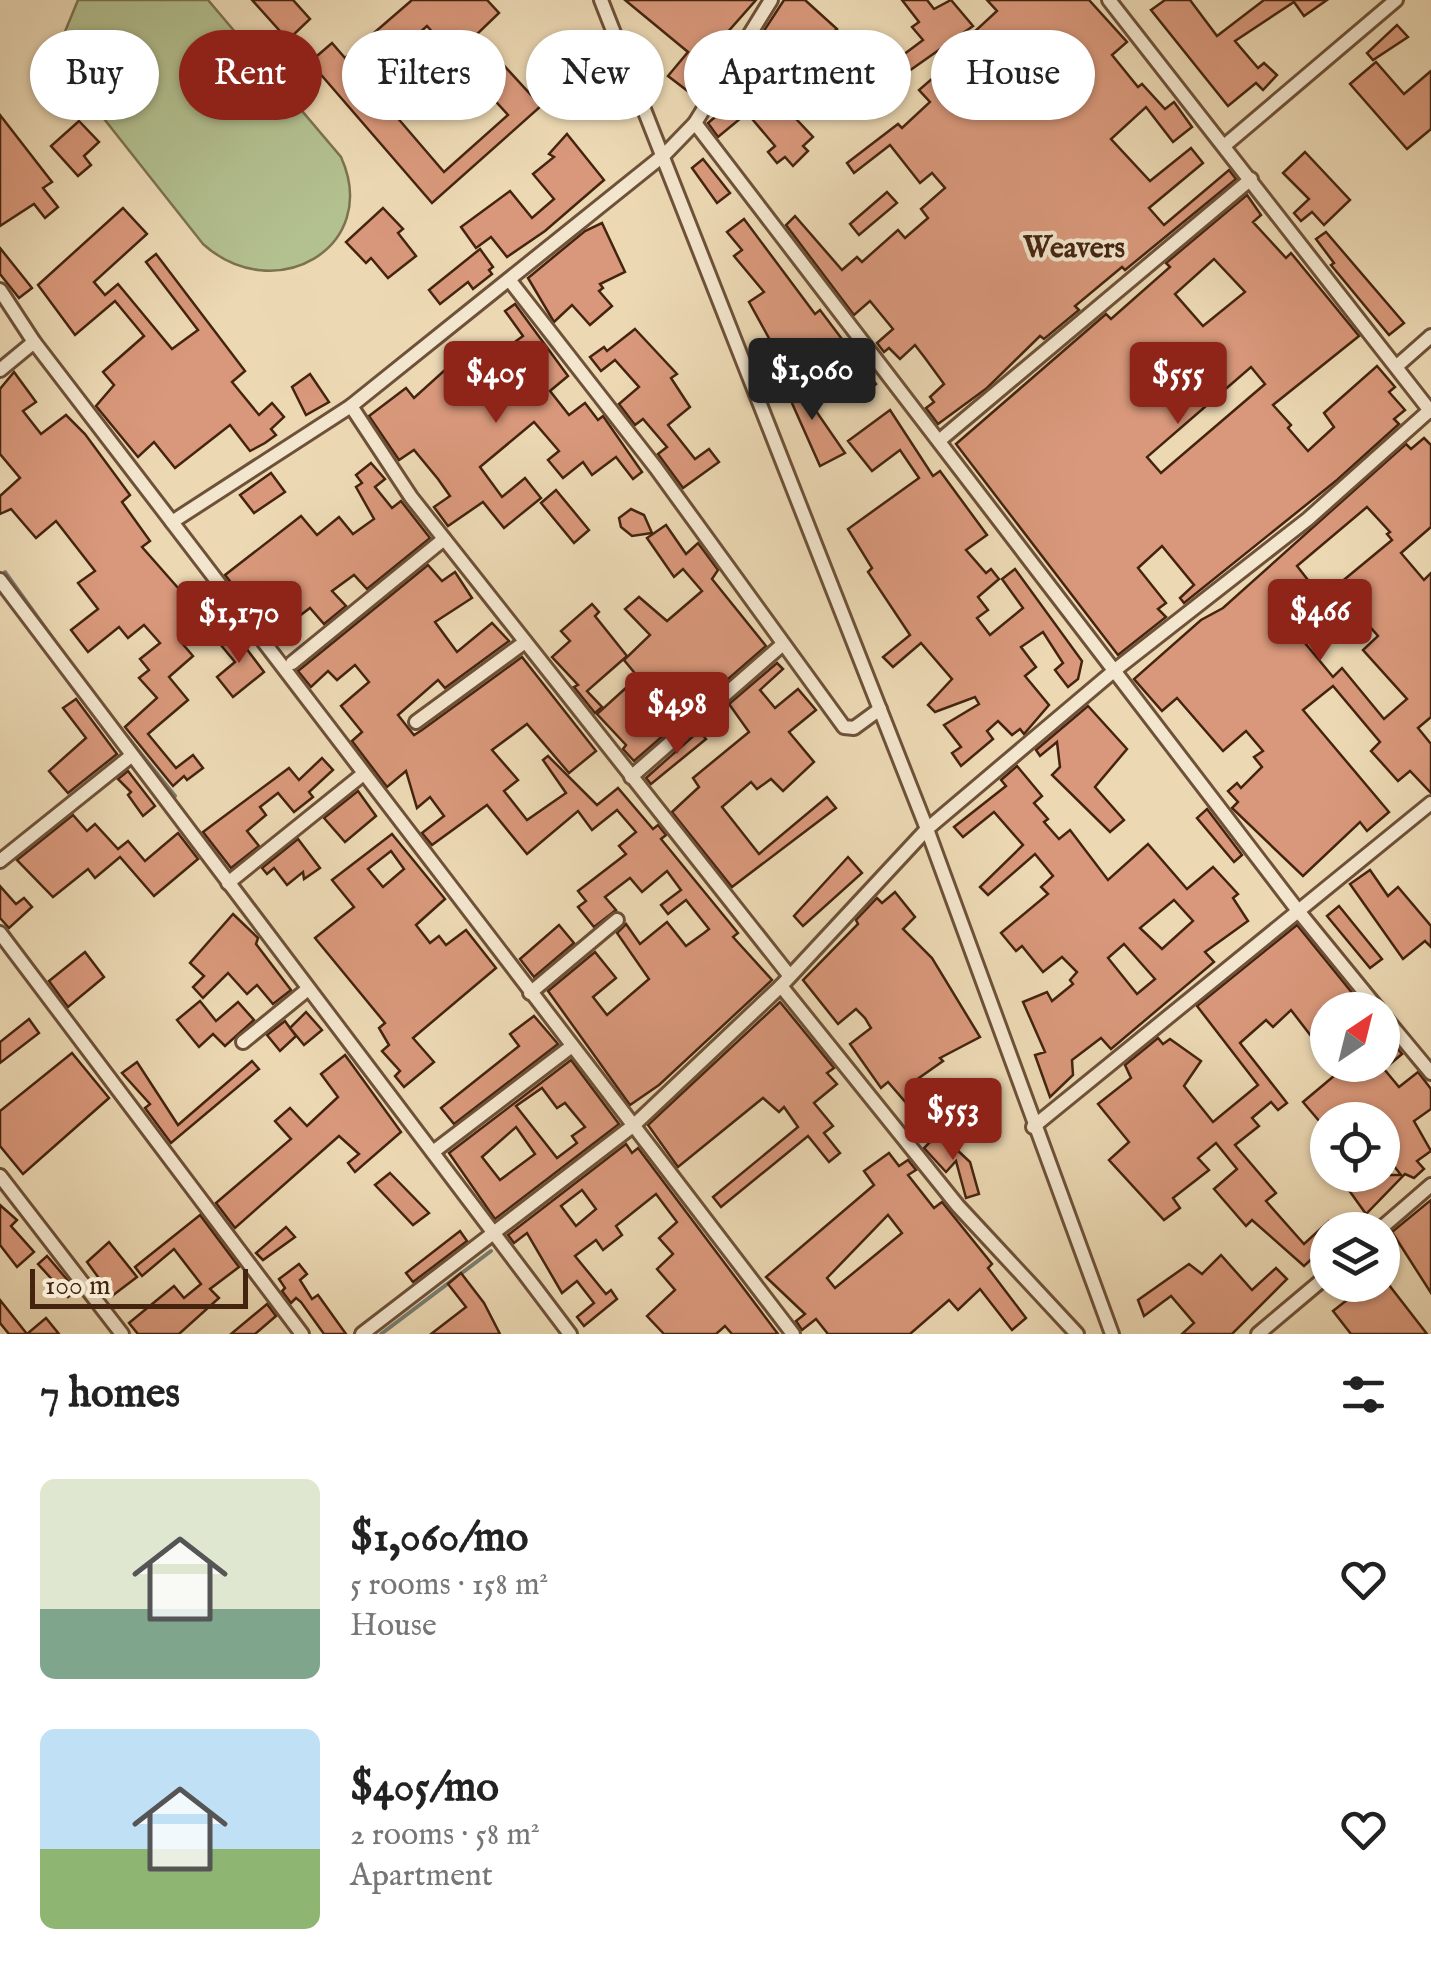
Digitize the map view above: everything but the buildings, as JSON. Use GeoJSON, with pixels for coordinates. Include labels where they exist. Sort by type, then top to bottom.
{"type":"FeatureCollection","features":[{"type":"Feature","properties":{"kind":"street"},"geometry":{"type":"LineString","coordinates":[[601,0],[665,154],[927,829],[1112,1334]]}},
{"type":"Feature","properties":{"kind":"street"},"geometry":{"type":"LineString","coordinates":[[172,522],[351,406],[511,282],[665,154],[694,123],[770,0]]}},
{"type":"Feature","properties":{"kind":"street"},"geometry":{"type":"LineString","coordinates":[[362,1334],[634,1125],[785,980],[927,829],[1115,670],[1308,519],[1430,411],[1109,0]]}},
{"type":"Feature","properties":{"kind":"street"},"geometry":{"type":"LineString","coordinates":[[1224,146],[1396,0]]}},
{"type":"Feature","properties":{"kind":"street"},"geometry":{"type":"LineString","coordinates":[[694,123],[1299,912],[1365,992]]}},
{"type":"Feature","properties":{"kind":"street"},"geometry":{"type":"LineString","coordinates":[[940,440],[1250,179]]}},
{"type":"Feature","properties":{"kind":"street"},"geometry":{"type":"LineString","coordinates":[[511,282],[656,468],[847,729],[880,709]]}},
{"type":"Feature","properties":{"kind":"street"},"geometry":{"type":"LineString","coordinates":[[0,290],[34,342],[362,775],[793,1334]]}},
{"type":"Feature","properties":{"kind":"street"},"geometry":{"type":"LineString","coordinates":[[1397,366],[1431,336]]}},
{"type":"Feature","properties":{"kind":"street"},"geometry":{"type":"LineString","coordinates":[[0,370],[34,342]]}},
{"type":"Feature","properties":{"kind":"street"},"geometry":{"type":"LineString","coordinates":[[351,406],[444,539],[958,1206],[1077,1334]]}},
{"type":"Feature","properties":{"kind":"street"},"geometry":{"type":"LineString","coordinates":[[292,663],[444,539]]}},
{"type":"Feature","properties":{"kind":"street"},"geometry":{"type":"LineString","coordinates":[[0,580],[570,1334]]}},
{"type":"Feature","properties":{"kind":"street"},"geometry":{"type":"LineString","coordinates":[[416,722],[525,642]]}},
{"type":"Feature","properties":{"kind":"street"},"geometry":{"type":"LineString","coordinates":[[630,777],[783,644]]}},
{"type":"Feature","properties":{"kind":"street"},"geometry":{"type":"LineString","coordinates":[[0,861],[131,756]]}},
{"type":"Feature","properties":{"kind":"street"},"geometry":{"type":"LineString","coordinates":[[228,883],[362,775]]}},
{"type":"Feature","properties":{"kind":"street"},"geometry":{"type":"LineString","coordinates":[[1033,1127],[1431,803]]}},
{"type":"Feature","properties":{"kind":"street"},"geometry":{"type":"LineString","coordinates":[[530,993],[617,920]]}},
{"type":"Feature","properties":{"kind":"street"},"geometry":{"type":"LineString","coordinates":[[0,933],[6,952],[302,1334]]}},
{"type":"Feature","properties":{"kind":"street"},"geometry":{"type":"LineString","coordinates":[[244,1042],[308,990]]}},
{"type":"Feature","properties":{"kind":"street"},"geometry":{"type":"LineString","coordinates":[[1400,1035],[1431,1073]]}},
{"type":"Feature","properties":{"kind":"street"},"geometry":{"type":"LineString","coordinates":[[433,1152],[572,1046]]}},
{"type":"Feature","properties":{"kind":"street"},"geometry":{"type":"LineString","coordinates":[[0,1176],[122,1334]]}},
{"type":"Feature","properties":{"kind":"street"},"geometry":{"type":"LineString","coordinates":[[1400,1212],[1431,1185]]}},
{"type":"Feature","properties":{"kind":"street"},"geometry":{"type":"LineString","coordinates":[[1258,1334],[1274,1329],[1310,1293]]}},
{"type":"Feature","properties":{"kind":"green space"},"geometry":{"type":"Polygon","coordinates":[[[78,0],[208,0],[233,30],[179,30],[179,120],[310,120],[341,157],[350,189],[347,218],[334,241],[314,259],[289,269],[260,270],[231,262],[203,244],[105,120],[159,120],[159,30],[66,30],[78,0]]]}},
{"type":"Feature","properties":{"kind":"waterway"},"geometry":{"type":"LineString","coordinates":[[5,572],[64,654]]}},
{"type":"Feature","properties":{"kind":"waterway"},"geometry":{"type":"LineString","coordinates":[[105,709],[175,796]]}},
{"type":"Feature","properties":{"kind":"waterway"},"geometry":{"type":"LineString","coordinates":[[237,882],[279,938]]}},
{"type":"Feature","properties":{"kind":"waterway"},"geometry":{"type":"LineString","coordinates":[[483,919],[514,959]]}},
{"type":"Feature","properties":{"kind":"waterway"},"geometry":{"type":"LineString","coordinates":[[381,1334],[491,1251]]}},
{"type":"Feature","properties":{"kind":"district","name":"Weavers"},"geometry":{"type":"Point","coordinates":[1074,247]}}]}
